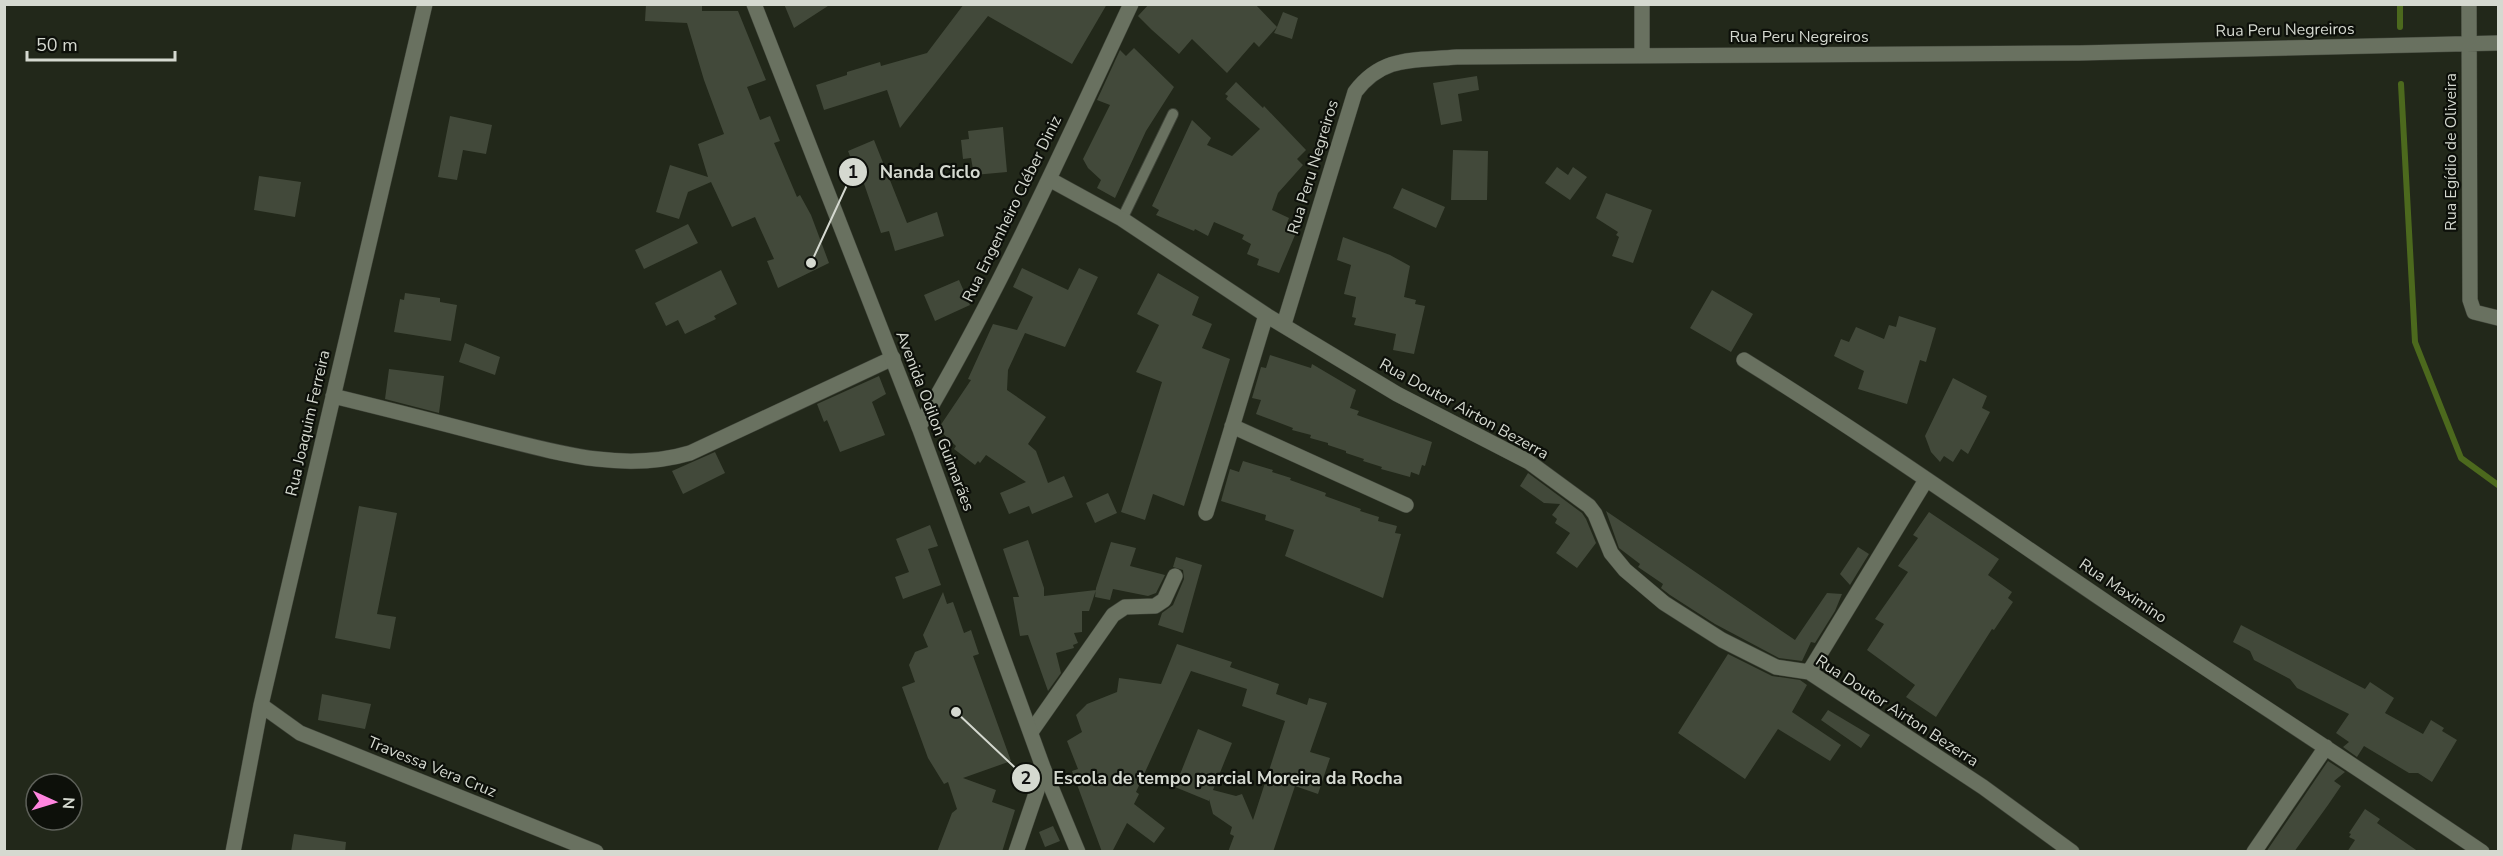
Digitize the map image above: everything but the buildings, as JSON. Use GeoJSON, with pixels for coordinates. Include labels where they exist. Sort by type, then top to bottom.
{"type":"FeatureCollection","features":[{"type":"Feature","properties":{"kind":"street","name":"Rua Joaquim Ferreira"},"geometry":{"type":"LineString","coordinates":[[233,852],[261,705],[425,4]]}},
{"type":"Feature","properties":{"kind":"street","name":"Avenida Odilon Guimarães"},"geometry":{"type":"LineString","coordinates":[[754,4],[919,427],[1044,770],[1078,852]]}},
{"type":"Feature","properties":{"kind":"street","name":"Rua Engenheiro Cléber Diniz"},"geometry":{"type":"LineString","coordinates":[[919,427],[942,388],[1049,179],[1131,4]]}},
{"type":"Feature","properties":{"kind":"street"},"geometry":{"type":"LineString","coordinates":[[1642,4],[1642,56]]}},
{"type":"Feature","properties":{"kind":"street","name":"Rua Egídio de Oliveira"},"geometry":{"type":"LineString","coordinates":[[2469,4],[2470,300],[2474,312],[2499,318]]}},
{"type":"Feature","properties":{"kind":"street","name":"Rua Peru Negreiros"},"geometry":{"type":"LineString","coordinates":[[1284,324],[1355,92],[1366,77],[1391,63],[1457,57],[2079,53],[2499,43]]}},
{"type":"Feature","properties":{"kind":"street","name":"Rua Doutor Airton Bezerra"},"geometry":{"type":"LineString","coordinates":[[1049,179],[1122,219],[1266,315],[1397,394],[1529,462],[1590,506],[1611,553],[1625,570],[1664,603],[1722,640],[1776,667],[1809,672],[1983,788],[2072,852]]}},
{"type":"Feature","properties":{"kind":"street"},"geometry":{"type":"LineString","coordinates":[[1206,513],[1266,315]]}},
{"type":"Feature","properties":{"kind":"street"},"geometry":{"type":"LineString","coordinates":[[333,396],[568,456],[613,462],[670,460],[690,453],[892,358]]}},
{"type":"Feature","properties":{"kind":"street","name":"Rua Maximino"},"geometry":{"type":"LineString","coordinates":[[1744,360],[1845,422],[1926,480],[2136,622],[2482,852]]}},
{"type":"Feature","properties":{"kind":"street"},"geometry":{"type":"LineString","coordinates":[[1232,426],[1406,505]]}},
{"type":"Feature","properties":{"kind":"street"},"geometry":{"type":"LineString","coordinates":[[1809,672],[1926,480]]}},
{"type":"Feature","properties":{"kind":"street"},"geometry":{"type":"LineString","coordinates":[[1031,732],[1113,615],[1125,607],[1155,606],[1164,600],[1175,576]]}},
{"type":"Feature","properties":{"kind":"street","name":"Travessa Vera Cruz"},"geometry":{"type":"LineString","coordinates":[[261,705],[300,733],[596,852]]}},
{"type":"Feature","properties":{"kind":"street"},"geometry":{"type":"LineString","coordinates":[[2254,852],[2326,747]]}},
{"type":"Feature","properties":{"kind":"street"},"geometry":{"type":"LineString","coordinates":[[1016,852],[1044,770]]}},
{"type":"Feature","properties":{"kind":"lane"},"geometry":{"type":"LineString","coordinates":[[1122,219],[1173,114]]}},
{"type":"Feature","properties":{"kind":"waterway"},"geometry":{"type":"LineString","coordinates":[[2400,4],[2400,27]]}},
{"type":"Feature","properties":{"kind":"waterway"},"geometry":{"type":"LineString","coordinates":[[2401,84],[2415,342],[2461,458],[2498,485]]}},
{"type":"Feature","properties":{"kind":"place","name":"Nanda Ciclo"},"geometry":{"type":"Point","coordinates":[811,263]}},
{"type":"Feature","properties":{"kind":"place","name":"Escola de tempo parcial Moreira da Rocha"},"geometry":{"type":"Point","coordinates":[956,712]}}]}
